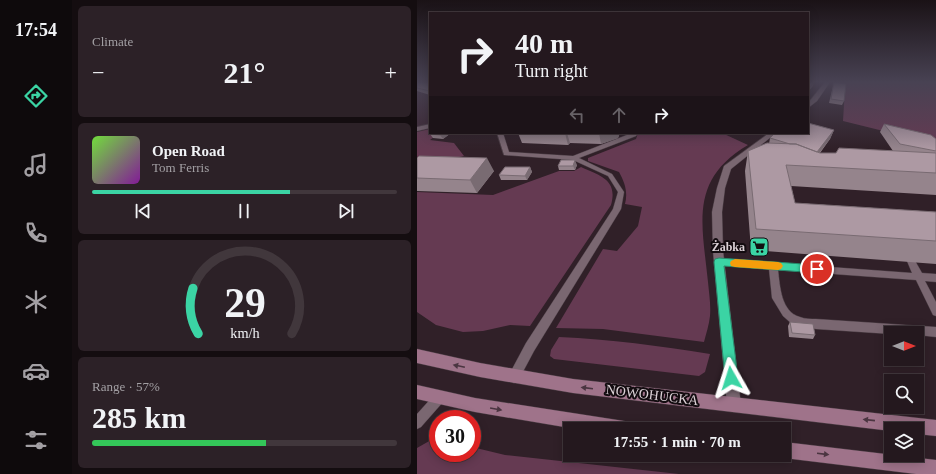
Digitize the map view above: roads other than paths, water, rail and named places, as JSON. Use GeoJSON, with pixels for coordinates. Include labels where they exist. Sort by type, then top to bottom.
{"type":"FeatureCollection","features":[{"type":"Feature","properties":{"kind":"main road","name":"NOWOHUCKA"},"geometry":{"type":"LineString","coordinates":[[417,356],[456,366],[514,377],[597,389],[936,428]]}},
{"type":"Feature","properties":{"kind":"main road"},"geometry":{"type":"LineString","coordinates":[[417,392],[439,398],[578,422]]}},
{"type":"Feature","properties":{"kind":"main road"},"geometry":{"type":"LineString","coordinates":[[791,451],[936,468]]}},
{"type":"Feature","properties":{"kind":"street"},"geometry":{"type":"LineString","coordinates":[[734,405],[719,262],[717,212],[721,188],[727,168],[772,134]]}},
{"type":"Feature","properties":{"kind":"lane"},"geometry":{"type":"LineString","coordinates":[[417,129],[429,126]]}},
{"type":"Feature","properties":{"kind":"lane"},"geometry":{"type":"LineString","coordinates":[[500,134],[506,154],[574,158],[610,175],[621,192],[617,209],[530,347],[514,377]]}},
{"type":"Feature","properties":{"kind":"lane"},"geometry":{"type":"LineString","coordinates":[[574,158],[622,141],[634,134]]}},
{"type":"Feature","properties":{"kind":"lane"},"geometry":{"type":"LineString","coordinates":[[911,261],[936,312]]}},
{"type":"Feature","properties":{"kind":"lane"},"geometry":{"type":"LineString","coordinates":[[719,262],[936,278]]}},
{"type":"Feature","properties":{"kind":"lane"},"geometry":{"type":"LineString","coordinates":[[773,266],[777,298],[786,313],[796,321],[936,332]]}},
{"type":"Feature","properties":{"kind":"lane"},"geometry":{"type":"LineString","coordinates":[[417,423],[439,398]]}},
{"type":"Feature","properties":{"kind":"place","name":"Żabka"},"geometry":{"type":"Point","coordinates":[759,247]}}]}
